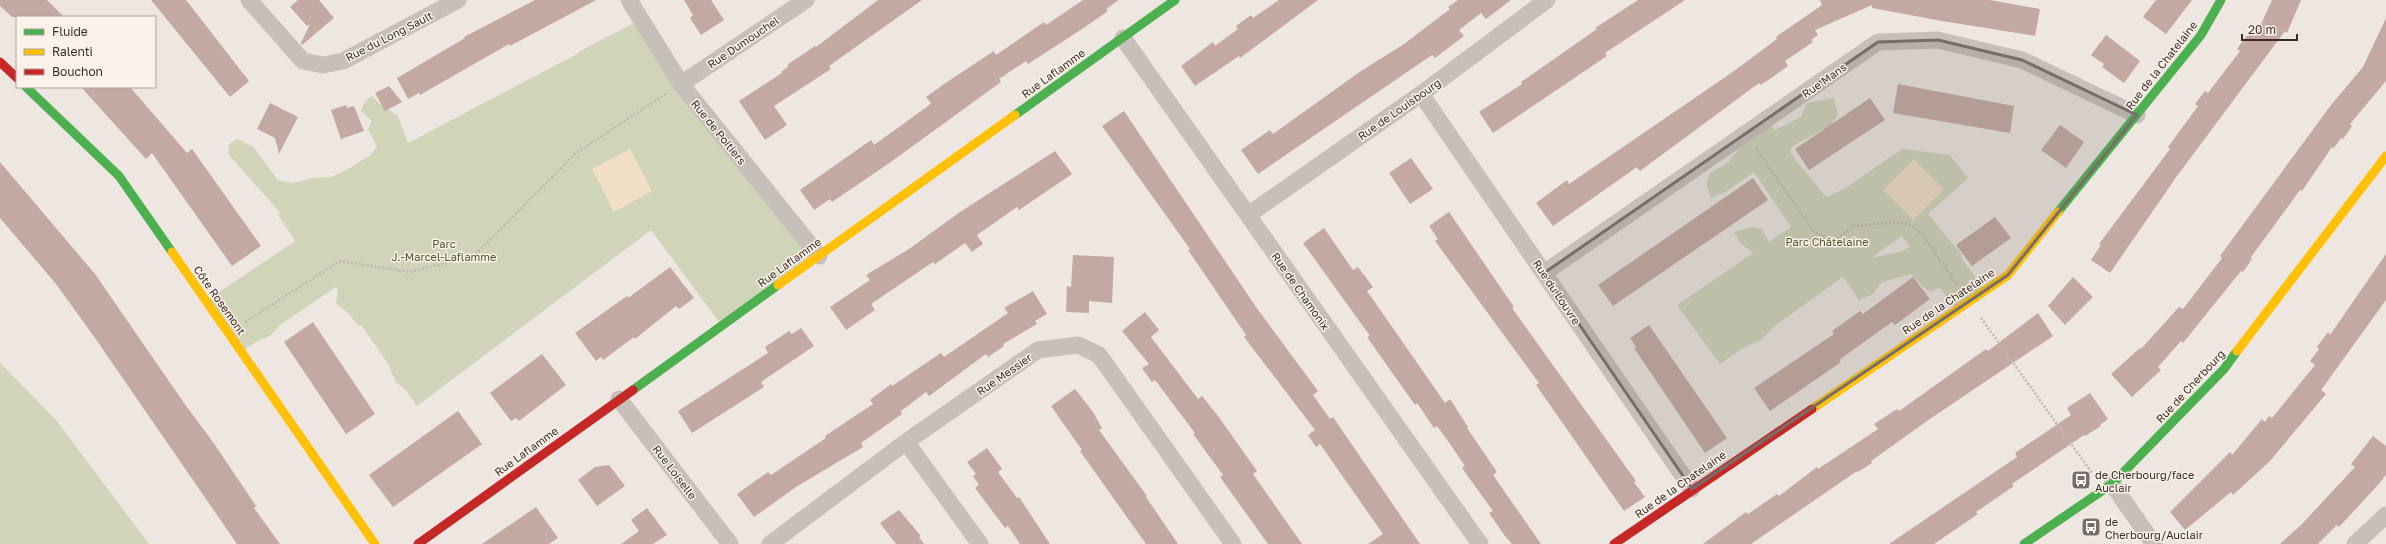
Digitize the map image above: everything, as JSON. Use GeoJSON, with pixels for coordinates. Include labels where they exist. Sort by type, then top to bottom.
{"type":"FeatureCollection","features":[{"type":"Feature","properties":{"kind":"street","name":"Rue du Long Sault"},"geometry":{"type":"LineString","coordinates":[[249,0],[302,61],[323,65],[343,60],[458,0]]}},
{"type":"Feature","properties":{"kind":"street","name":"Rue de Poitiers"},"geometry":{"type":"LineString","coordinates":[[629,0],[681,84],[819,256]]}},
{"type":"Feature","properties":{"kind":"street","name":"Rue Dumouchel"},"geometry":{"type":"LineString","coordinates":[[681,84],[806,0]]}},
{"type":"Feature","properties":{"kind":"street","name":"Rue Laflamme"},"geometry":{"type":"LineString","coordinates":[[418,544],[1175,0]]}},
{"type":"Feature","properties":{"kind":"street","name":"Rue de Louisbourg"},"geometry":{"type":"LineString","coordinates":[[1248,215],[1421,94],[1547,0]]}},
{"type":"Feature","properties":{"kind":"street","name":"Rue de la Chatelaine"},"geometry":{"type":"LineString","coordinates":[[1614,544],[1692,489],[2008,275],[2202,36],[2221,0]]}},
{"type":"Feature","properties":{"kind":"street","name":"Rue de Chamonix"},"geometry":{"type":"LineString","coordinates":[[1123,38],[1480,544]]}},
{"type":"Feature","properties":{"kind":"street","name":"Rue Mans"},"geometry":{"type":"LineString","coordinates":[[1544,273],[1878,42],[1938,40],[2022,60],[2137,115]]}},
{"type":"Feature","properties":{"kind":"street"},"geometry":{"type":"LineString","coordinates":[[0,62],[16,77]]}},
{"type":"Feature","properties":{"kind":"street","name":"Côte Rosemont"},"geometry":{"type":"LineString","coordinates":[[27,88],[119,176],[375,544]]}},
{"type":"Feature","properties":{"kind":"street","name":"Rue du Louvre"},"geometry":{"type":"LineString","coordinates":[[1421,94],[1692,489]]}},
{"type":"Feature","properties":{"kind":"street","name":"Rue de Cherbourg"},"geometry":{"type":"LineString","coordinates":[[2024,544],[2108,487],[2224,369],[2386,156]]}},
{"type":"Feature","properties":{"kind":"street","name":"Rue Messier"},"geometry":{"type":"LineString","coordinates":[[770,544],[906,442],[1038,350],[1078,345],[1099,355],[1233,544]]}},
{"type":"Feature","properties":{"kind":"street","name":"Rue Loiselle"},"geometry":{"type":"LineString","coordinates":[[620,399],[730,544]]}},
{"type":"Feature","properties":{"kind":"street"},"geometry":{"type":"LineString","coordinates":[[906,442],[980,544]]}},
{"type":"Feature","properties":{"kind":"street"},"geometry":{"type":"LineString","coordinates":[[2108,487],[2154,544]]}},
{"type":"Feature","properties":{"kind":"street"},"geometry":{"type":"LineString","coordinates":[[2355,544],[2386,515]]}},
{"type":"Feature","properties":{"kind":"path"},"geometry":{"type":"LineString","coordinates":[[228,333],[340,261],[410,272],[474,256],[576,154],[681,84]]}},
{"type":"Feature","properties":{"kind":"path"},"geometry":{"type":"LineString","coordinates":[[1746,134],[1814,232],[1833,241],[1854,226],[1895,222],[1911,225],[1924,237],[1969,301],[2108,487]]}},
{"type":"Feature","properties":{"kind":"highlighted area"},"geometry":{"type":"Polygon","coordinates":[[[1938,40],[2022,60],[2137,115],[2008,275],[1692,489],[1544,273],[1878,42],[1938,40]]]}},
{"type":"Feature","properties":{"kind":"green space","name":"Parc J.-Marcel-Laflamme"},"geometry":{"type":"Polygon","coordinates":[[[641,20],[819,256],[722,326],[651,230],[417,406],[407,391],[396,382],[387,362],[362,326],[358,325],[347,312],[336,304],[338,290],[336,287],[280,325],[270,336],[256,342],[241,352],[206,301],[295,241],[278,215],[280,214],[277,209],[228,154],[229,144],[238,139],[254,148],[278,180],[293,183],[312,178],[331,177],[348,169],[369,156],[377,147],[368,129],[372,121],[361,111],[365,101],[372,96],[380,104],[398,116],[408,143],[577,54],[596,42],[641,20]]]}},
{"type":"Feature","properties":{"kind":"green space","name":"Parc Châtelaine"},"geometry":{"type":"Polygon","coordinates":[[[1834,98],[1838,114],[1831,125],[1793,146],[1790,152],[1826,197],[1844,189],[1902,149],[1950,155],[1968,178],[1928,214],[1961,254],[1962,259],[1985,291],[1956,311],[1940,288],[1930,292],[1911,274],[1882,282],[1873,294],[1859,300],[1843,277],[1776,325],[1761,340],[1741,349],[1720,364],[1677,305],[1753,253],[1740,243],[1734,232],[1753,227],[1762,229],[1769,242],[1791,227],[1754,172],[1727,191],[1711,198],[1706,183],[1711,172],[1728,163],[1738,150],[1733,142],[1767,119],[1775,130],[1801,117],[1807,103],[1834,98]],[[1902,236],[1871,258],[1900,252],[1910,247],[1902,236]]]}},
{"type":"Feature","properties":{"kind":"green space"},"geometry":{"type":"Polygon","coordinates":[[[0,363],[56,420],[149,544],[0,544],[0,363]]]}},
{"type":"Feature","properties":{"kind":"sand"},"geometry":{"type":"Polygon","coordinates":[[[630,149],[652,191],[614,212],[592,169],[630,149]]]}},
{"type":"Feature","properties":{"kind":"sand"},"geometry":{"type":"Polygon","coordinates":[[[1914,159],[1944,189],[1913,220],[1883,190],[1914,159]]]}},
{"type":"Feature","properties":{"kind":"building"},"geometry":{"type":"Polygon","coordinates":[[[0,0],[47,0],[63,16],[12,17],[0,6],[0,0]]]}},
{"type":"Feature","properties":{"kind":"building"},"geometry":{"type":"Polygon","coordinates":[[[151,0],[186,0],[249,81],[230,97],[151,0]]]}},
{"type":"Feature","properties":{"kind":"building"},"geometry":{"type":"Polygon","coordinates":[[[298,0],[319,0],[334,18],[302,45],[301,43],[310,24],[307,26],[290,7],[298,0]]]}},
{"type":"Feature","properties":{"kind":"building"},"geometry":{"type":"Polygon","coordinates":[[[535,0],[596,0],[510,46],[509,44],[420,95],[419,93],[408,99],[397,78],[465,38],[464,37],[535,0]]]}},
{"type":"Feature","properties":{"kind":"building"},"geometry":{"type":"Polygon","coordinates":[[[684,0],[711,0],[724,20],[701,35],[690,18],[693,15],[684,0]]]}},
{"type":"Feature","properties":{"kind":"building"},"geometry":{"type":"Polygon","coordinates":[[[878,0],[922,0],[829,66],[831,69],[774,106],[787,125],[765,140],[739,101],[782,73],[781,72],[789,66],[787,65],[815,46],[816,47],[878,0]]]}},
{"type":"Feature","properties":{"kind":"building"},"geometry":{"type":"Polygon","coordinates":[[[1083,0],[1119,0],[1106,9],[1108,11],[1082,29],[1028,64],[1026,61],[999,79],[1001,82],[888,164],[832,202],[830,199],[814,210],[800,190],[871,140],[874,145],[928,106],[931,103],[926,97],[947,82],[994,51],[996,55],[1044,22],[1046,25],[1083,0]]]}},
{"type":"Feature","properties":{"kind":"building"},"geometry":{"type":"Polygon","coordinates":[[[1279,0],[1318,0],[1240,58],[1239,56],[1195,86],[1181,66],[1213,42],[1215,46],[1238,29],[1236,26],[1251,15],[1253,18],[1279,0]]]}},
{"type":"Feature","properties":{"kind":"building"},"geometry":{"type":"Polygon","coordinates":[[[1458,0],[1511,0],[1486,19],[1481,13],[1459,30],[1464,36],[1435,58],[1432,55],[1258,174],[1241,150],[1270,130],[1273,134],[1361,71],[1404,44],[1450,9],[1448,7],[1458,0]]]}},
{"type":"Feature","properties":{"kind":"building"},"geometry":{"type":"Polygon","coordinates":[[[1638,0],[1685,0],[1605,53],[1607,56],[1493,133],[1479,112],[1522,84],[1521,82],[1597,29],[1595,28],[1638,0]]]}},
{"type":"Feature","properties":{"kind":"building"},"geometry":{"type":"Polygon","coordinates":[[[1820,0],[1990,0],[2040,9],[2035,36],[1872,8],[1872,5],[1815,30],[1818,35],[1811,40],[1813,42],[1785,61],[1788,66],[1761,85],[1759,83],[1640,171],[1637,167],[1553,226],[1536,203],[1567,180],[1569,184],[1734,71],[1777,39],[1776,37],[1822,5],[1820,0]]]}},
{"type":"Feature","properties":{"kind":"building"},"geometry":{"type":"Polygon","coordinates":[[[2156,0],[2192,0],[2166,34],[2143,17],[2156,0]]]}},
{"type":"Feature","properties":{"kind":"building"},"geometry":{"type":"Polygon","coordinates":[[[2272,0],[2301,0],[2287,33],[2285,31],[2177,176],[2110,273],[2091,260],[2101,245],[2099,244],[2170,149],[2168,147],[2198,106],[2195,104],[2205,91],[2208,93],[2240,51],[2237,49],[2254,26],[2259,29],[2272,0]]]}},
{"type":"Feature","properties":{"kind":"building"},"geometry":{"type":"Polygon","coordinates":[[[2386,18],[2386,81],[2350,124],[2352,126],[2343,139],[2341,138],[2334,148],[2332,147],[2302,191],[2300,190],[2251,257],[2252,259],[2243,272],[2241,271],[2183,343],[2181,341],[2158,367],[2161,370],[2132,397],[2111,374],[2140,348],[2141,349],[2179,307],[2183,309],[2222,258],[2220,256],[2331,105],[2363,67],[2386,18]]]}},
{"type":"Feature","properties":{"kind":"building"},"geometry":{"type":"Polygon","coordinates":[[[2106,35],[2140,61],[2124,83],[2102,67],[2104,64],[2091,55],[2106,35]]]}},
{"type":"Feature","properties":{"kind":"building"},"geometry":{"type":"Polygon","coordinates":[[[1898,84],[2014,106],[2010,133],[1893,113],[1898,84]]]}},
{"type":"Feature","properties":{"kind":"building"},"geometry":{"type":"Polygon","coordinates":[[[389,86],[402,102],[385,111],[375,93],[389,86]]]}},
{"type":"Feature","properties":{"kind":"building"},"geometry":{"type":"Polygon","coordinates":[[[82,88],[131,88],[187,153],[192,149],[261,246],[232,266],[152,153],[146,159],[82,88]]]}},
{"type":"Feature","properties":{"kind":"building"},"geometry":{"type":"Polygon","coordinates":[[[1870,98],[1885,120],[1809,170],[1795,149],[1870,98]]]}},
{"type":"Feature","properties":{"kind":"building"},"geometry":{"type":"Polygon","coordinates":[[[270,103],[298,117],[279,154],[275,138],[257,129],[270,103]]]}},
{"type":"Feature","properties":{"kind":"building"},"geometry":{"type":"Polygon","coordinates":[[[346,105],[347,108],[354,106],[364,131],[341,139],[331,110],[346,105]]]}},
{"type":"Feature","properties":{"kind":"building"},"geometry":{"type":"Polygon","coordinates":[[[1124,111],[1256,307],[1318,391],[1313,395],[1330,419],[1333,417],[1420,544],[1368,544],[1383,534],[1320,444],[1316,447],[1308,435],[1315,430],[1244,337],[1246,335],[1188,250],[1190,249],[1102,126],[1124,111]]]}},
{"type":"Feature","properties":{"kind":"building"},"geometry":{"type":"Polygon","coordinates":[[[2060,125],[2084,142],[2066,168],[2041,150],[2060,125]]]}},
{"type":"Feature","properties":{"kind":"building"},"geometry":{"type":"Polygon","coordinates":[[[1055,151],[1072,174],[1019,210],[1017,207],[977,235],[983,244],[972,252],[965,243],[935,264],[933,262],[871,304],[875,310],[846,330],[830,307],[870,280],[866,275],[909,249],[960,212],[1055,151]]]}},
{"type":"Feature","properties":{"kind":"building"},"geometry":{"type":"Polygon","coordinates":[[[1411,158],[1433,189],[1410,204],[1389,173],[1411,158]]]}},
{"type":"Feature","properties":{"kind":"building"},"geometry":{"type":"Polygon","coordinates":[[[0,162],[95,274],[184,403],[215,445],[256,506],[254,508],[280,544],[237,544],[56,284],[0,218],[0,162]]]}},
{"type":"Feature","properties":{"kind":"building"},"geometry":{"type":"Polygon","coordinates":[[[1753,178],[1768,200],[1613,306],[1598,285],[1753,178]]]}},
{"type":"Feature","properties":{"kind":"building"},"geometry":{"type":"Polygon","coordinates":[[[1449,212],[1514,307],[1512,308],[1636,481],[1634,482],[1645,497],[1624,511],[1536,385],[1539,383],[1435,241],[1438,239],[1429,226],[1449,212]]]}},
{"type":"Feature","properties":{"kind":"building"},"geometry":{"type":"Polygon","coordinates":[[[1995,217],[2011,238],[1972,266],[1956,245],[1995,217]]]}},
{"type":"Feature","properties":{"kind":"building"},"geometry":{"type":"Polygon","coordinates":[[[1324,228],[1353,270],[1358,267],[1373,287],[1367,291],[1445,403],[1450,399],[1468,427],[1467,428],[1497,472],[1493,475],[1541,544],[1512,544],[1505,536],[1489,513],[1493,511],[1462,468],[1465,466],[1448,441],[1437,426],[1434,428],[1417,403],[1415,405],[1367,337],[1370,336],[1303,243],[1324,228]]]}},
{"type":"Feature","properties":{"kind":"building"},"geometry":{"type":"Polygon","coordinates":[[[2386,254],[2386,300],[2321,390],[2326,394],[2270,461],[2233,495],[2231,492],[2185,530],[2170,512],[2230,452],[2232,455],[2262,419],[2265,422],[2269,416],[2272,418],[2315,365],[2310,361],[2319,349],[2317,347],[2328,332],[2330,335],[2386,254]]]}},
{"type":"Feature","properties":{"kind":"building"},"geometry":{"type":"Polygon","coordinates":[[[1073,255],[1114,257],[1112,303],[1089,301],[1089,313],[1066,312],[1067,286],[1071,287],[1073,255]]]}},
{"type":"Feature","properties":{"kind":"building"},"geometry":{"type":"Polygon","coordinates":[[[670,267],[694,298],[679,309],[676,306],[635,339],[634,337],[603,360],[601,357],[596,361],[575,333],[627,296],[628,298],[670,267]]]}},
{"type":"Feature","properties":{"kind":"building"},"geometry":{"type":"Polygon","coordinates":[[[1913,277],[1930,299],[1895,325],[1892,322],[1839,360],[1841,362],[1770,411],[1754,388],[1834,334],[1832,331],[1860,311],[1863,314],[1913,277]]]}},
{"type":"Feature","properties":{"kind":"building"},"geometry":{"type":"Polygon","coordinates":[[[2073,277],[2093,297],[2065,325],[2048,306],[2073,277]]]}},
{"type":"Feature","properties":{"kind":"building"},"geometry":{"type":"Polygon","coordinates":[[[1033,291],[1047,314],[1035,321],[1037,324],[1003,344],[1004,346],[988,357],[986,354],[929,396],[926,392],[901,411],[902,414],[861,443],[863,447],[796,487],[754,517],[737,494],[768,472],[771,475],[826,438],[825,436],[873,404],[870,400],[891,384],[892,386],[941,353],[944,357],[1008,313],[1004,308],[1033,291]]]}},
{"type":"Feature","properties":{"kind":"building"},"geometry":{"type":"Polygon","coordinates":[[[1145,312],[1159,330],[1151,337],[1198,399],[1202,396],[1218,416],[1257,471],[1253,474],[1302,544],[1268,544],[1220,477],[1223,475],[1193,434],[1195,433],[1155,380],[1152,382],[1142,368],[1149,364],[1122,331],[1145,312]]]}},
{"type":"Feature","properties":{"kind":"building"},"geometry":{"type":"Polygon","coordinates":[[[2038,313],[2053,336],[1927,421],[1871,461],[1872,463],[1858,472],[1857,471],[1751,544],[1703,544],[1746,512],[1748,514],[1777,494],[1779,496],[1817,467],[1818,469],[1878,429],[1874,424],[1897,409],[1899,411],[1986,349],[1988,351],[2038,313]]]}},
{"type":"Feature","properties":{"kind":"building"},"geometry":{"type":"Polygon","coordinates":[[[313,322],[375,414],[346,434],[284,342],[313,322]]]}},
{"type":"Feature","properties":{"kind":"building"},"geometry":{"type":"Polygon","coordinates":[[[1649,325],[1727,438],[1705,453],[1634,348],[1636,347],[1630,338],[1649,325]]]}},
{"type":"Feature","properties":{"kind":"building"},"geometry":{"type":"Polygon","coordinates":[[[801,328],[814,346],[761,382],[764,387],[692,433],[678,411],[768,353],[765,347],[789,331],[792,334],[801,328]]]}},
{"type":"Feature","properties":{"kind":"building"},"geometry":{"type":"Polygon","coordinates":[[[542,354],[566,385],[519,421],[516,418],[511,421],[490,393],[542,354]]]}},
{"type":"Feature","properties":{"kind":"building"},"geometry":{"type":"Polygon","coordinates":[[[1075,389],[1093,412],[1102,428],[1099,430],[1147,496],[1146,497],[1178,544],[1146,544],[1080,451],[1082,450],[1051,406],[1075,389]]]}},
{"type":"Feature","properties":{"kind":"building"},"geometry":{"type":"Polygon","coordinates":[[[2090,393],[2108,419],[2100,425],[2101,426],[2085,436],[2084,435],[2012,484],[2014,486],[1976,512],[1978,514],[1934,544],[1889,544],[2017,457],[2015,453],[2071,415],[2067,408],[2090,393]]]}},
{"type":"Feature","properties":{"kind":"building"},"geometry":{"type":"Polygon","coordinates":[[[458,411],[482,444],[393,507],[369,475],[458,411]]]}},
{"type":"Feature","properties":{"kind":"building"},"geometry":{"type":"Polygon","coordinates":[[[2373,436],[2386,446],[2386,475],[2378,485],[2339,527],[2337,525],[2318,544],[2280,544],[2302,524],[2355,467],[2351,464],[2373,436]]]}},
{"type":"Feature","properties":{"kind":"building"},"geometry":{"type":"Polygon","coordinates":[[[987,448],[1002,469],[998,472],[1017,498],[1019,497],[1050,544],[1020,544],[1008,526],[1005,528],[975,488],[979,485],[973,476],[976,474],[967,462],[987,448]]]}},
{"type":"Feature","properties":{"kind":"building"},"geometry":{"type":"Polygon","coordinates":[[[609,465],[625,486],[597,506],[578,480],[595,467],[609,465]]]}},
{"type":"Feature","properties":{"kind":"building"},"geometry":{"type":"Polygon","coordinates":[[[536,507],[558,538],[549,544],[482,544],[536,507]]]}},
{"type":"Feature","properties":{"kind":"building"},"geometry":{"type":"Polygon","coordinates":[[[647,508],[667,535],[653,544],[621,544],[639,531],[631,520],[647,508]]]}},
{"type":"Feature","properties":{"kind":"building"},"geometry":{"type":"Polygon","coordinates":[[[899,510],[921,536],[919,537],[924,544],[896,544],[880,523],[899,510]]]}},
{"type":"Feature","properties":{"kind":"traffic: fast"},"geometry":{"type":"LineString","coordinates":[[1015,115],[1175,0]]}},
{"type":"Feature","properties":{"kind":"traffic: fast"},"geometry":{"type":"LineString","coordinates":[[2058,212],[2201,35],[2221,0]]}},
{"type":"Feature","properties":{"kind":"traffic: fast"},"geometry":{"type":"LineString","coordinates":[[27,88],[119,176],[172,252]]}},
{"type":"Feature","properties":{"kind":"traffic: fast"},"geometry":{"type":"LineString","coordinates":[[633,390],[778,285]]}},
{"type":"Feature","properties":{"kind":"traffic: fast"},"geometry":{"type":"LineString","coordinates":[[2024,544],[2112,484],[2224,369],[2237,351]]}},
{"type":"Feature","properties":{"kind":"traffic: slow"},"geometry":{"type":"LineString","coordinates":[[778,285],[1015,115]]}},
{"type":"Feature","properties":{"kind":"traffic: slow"},"geometry":{"type":"LineString","coordinates":[[2237,351],[2386,156]]}},
{"type":"Feature","properties":{"kind":"traffic: slow"},"geometry":{"type":"LineString","coordinates":[[1812,409],[2008,275],[2058,212]]}},
{"type":"Feature","properties":{"kind":"traffic: slow"},"geometry":{"type":"LineString","coordinates":[[172,252],[375,544]]}},
{"type":"Feature","properties":{"kind":"traffic: jam"},"geometry":{"type":"LineString","coordinates":[[0,62],[16,77]]}},
{"type":"Feature","properties":{"kind":"traffic: jam"},"geometry":{"type":"LineString","coordinates":[[418,544],[633,390]]}},
{"type":"Feature","properties":{"kind":"traffic: jam"},"geometry":{"type":"LineString","coordinates":[[1614,544],[1812,409]]}},
{"type":"Feature","properties":{"kind":"place","name":"de Cherbourg/face Auclair"},"geometry":{"type":"Point","coordinates":[2081,480]}},
{"type":"Feature","properties":{"kind":"place","name":"de Cherbourg/Auclair"},"geometry":{"type":"Point","coordinates":[2091,527]}}]}
